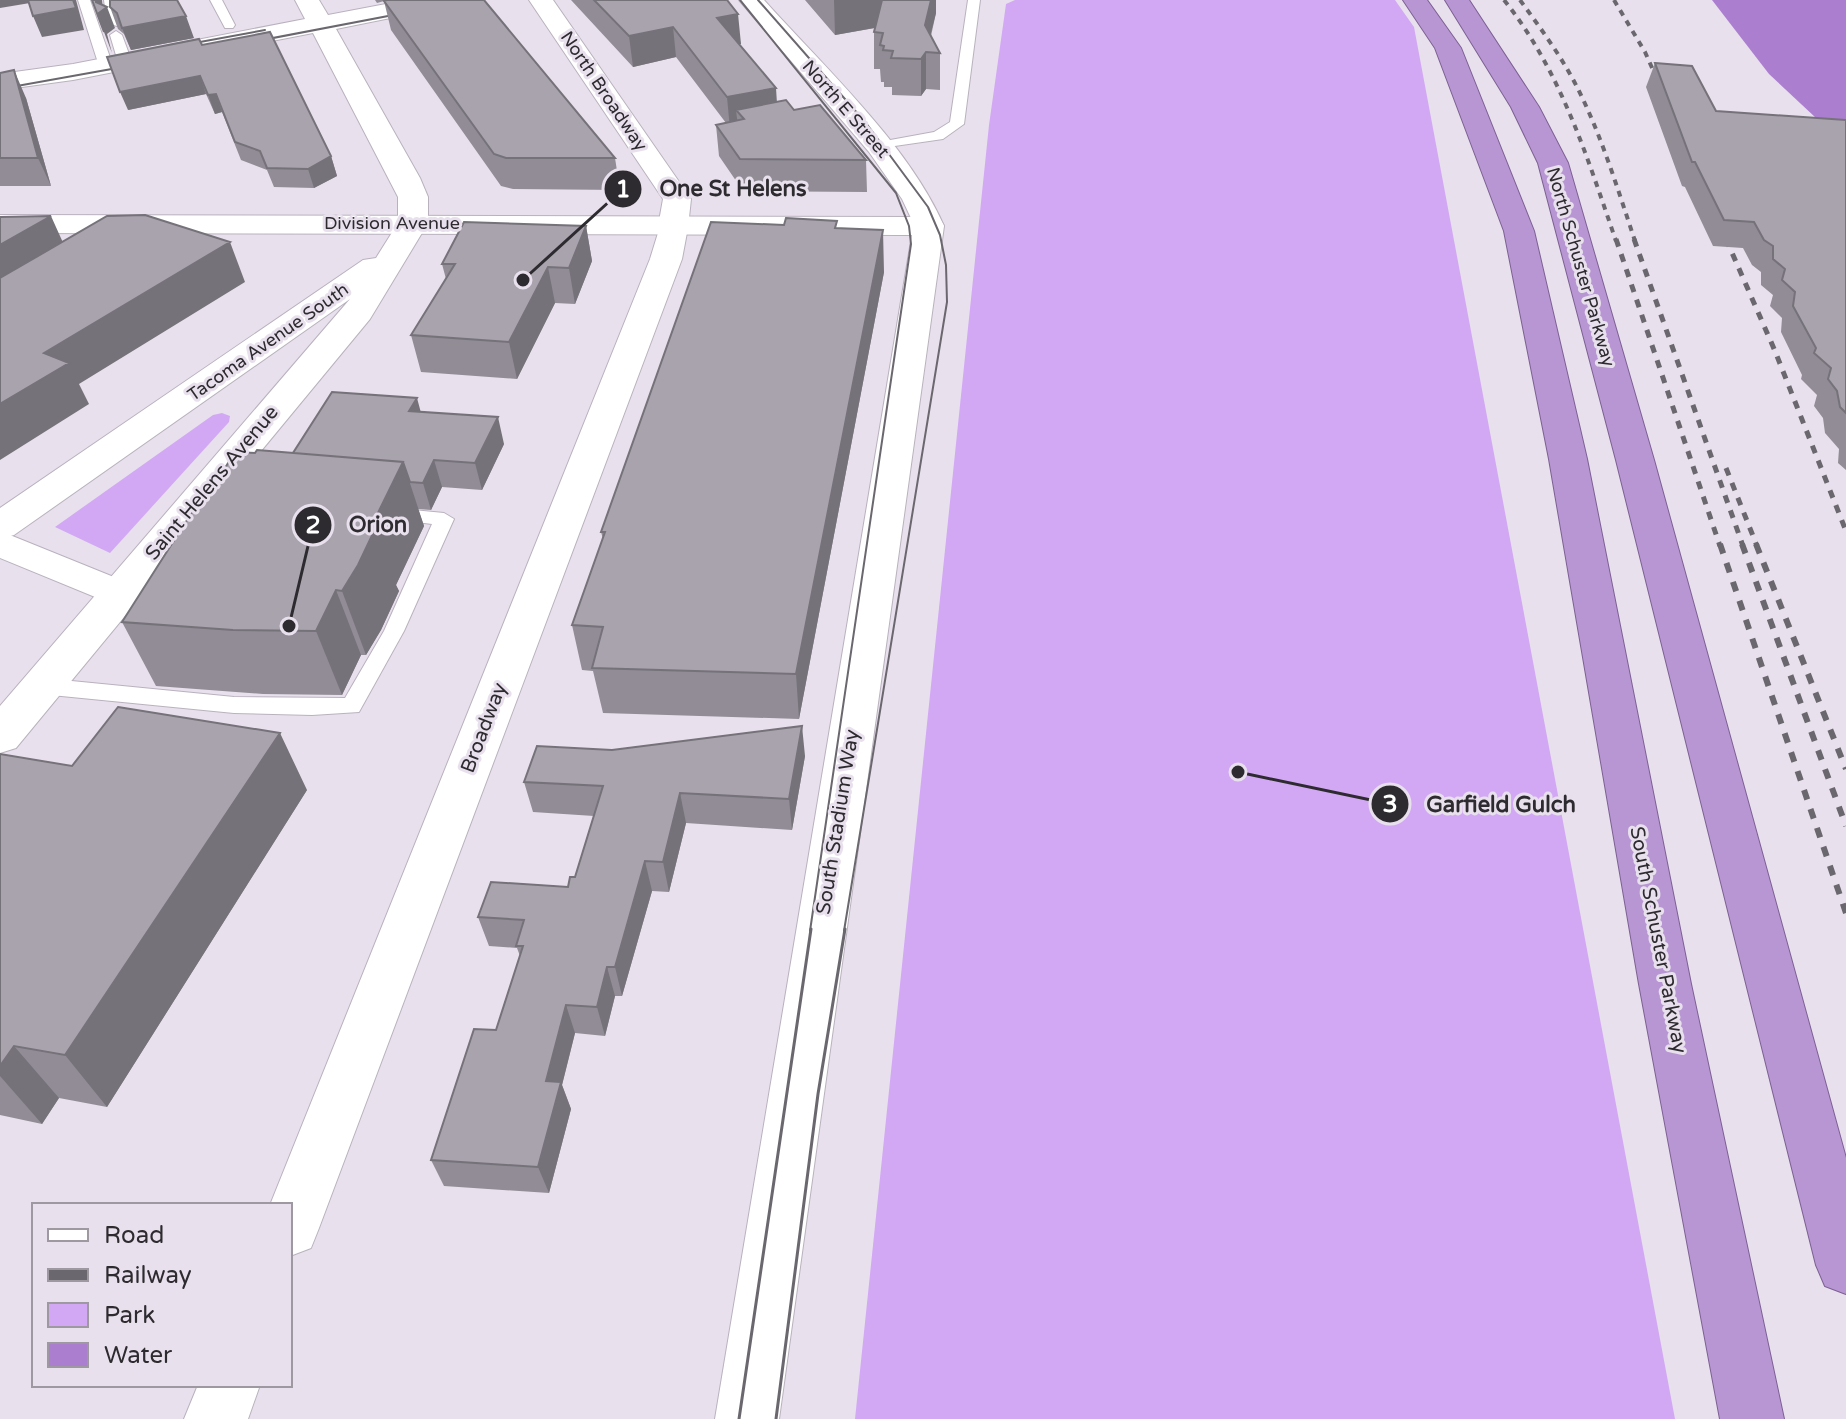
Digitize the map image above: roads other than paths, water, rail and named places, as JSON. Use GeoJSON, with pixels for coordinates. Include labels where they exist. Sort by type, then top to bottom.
{"type":"FeatureCollection","features":[{"type":"Feature","properties":{"kind":"highway","name":"South Schuster Parkway"},"geometry":{"type":"LineString","coordinates":[[1415,0],[1448,48],[1519,231],[1568,459],[1665,984],[1752,1419]]}},
{"type":"Feature","properties":{"kind":"highway","name":"North Schuster Parkway"},"geometry":{"type":"LineString","coordinates":[[1457,0],[1519,96],[1553,163],[1635,460],[1846,1265]]}},
{"type":"Feature","properties":{"kind":"street"},"geometry":{"type":"LineString","coordinates":[[0,82],[116,64],[314,12],[445,0]]}},
{"type":"Feature","properties":{"kind":"street","name":"North Broadway"},"geometry":{"type":"LineString","coordinates":[[541,0],[677,199],[673,227]]}},
{"type":"Feature","properties":{"kind":"street","name":"North E Street"},"geometry":{"type":"LineString","coordinates":[[751,0],[841,113],[879,146],[905,179],[929,226]]}},
{"type":"Feature","properties":{"kind":"street"},"geometry":{"type":"LineString","coordinates":[[314,12],[405,178],[413,197],[413,223]]}},
{"type":"Feature","properties":{"kind":"street"},"geometry":{"type":"LineString","coordinates":[[0,92],[32,86],[73,72]]}},
{"type":"Feature","properties":{"kind":"street","name":"Saint Helens Avenue"},"geometry":{"type":"LineString","coordinates":[[0,736],[117,593],[214,500],[313,364],[358,312],[389,257],[413,223]]}},
{"type":"Feature","properties":{"kind":"street","name":"Division Avenue"},"geometry":{"type":"LineString","coordinates":[[0,224],[929,226]]}},
{"type":"Feature","properties":{"kind":"street"},"geometry":{"type":"LineString","coordinates":[[102,253],[149,224]]}},
{"type":"Feature","properties":{"kind":"street","name":"South Stadium Way"},"geometry":{"type":"LineString","coordinates":[[747,1419],[929,226]]}},
{"type":"Feature","properties":{"kind":"street","name":"Broadway"},"geometry":{"type":"LineString","coordinates":[[292,1223],[666,259],[673,227]]}},
{"type":"Feature","properties":{"kind":"street","name":"Tacoma Avenue South"},"geometry":{"type":"LineString","coordinates":[[0,526],[389,257]]}},
{"type":"Feature","properties":{"kind":"street","name":"Tacoma Avenue South"},"geometry":{"type":"LineString","coordinates":[[147,427],[313,364]]}},
{"type":"Feature","properties":{"kind":"street"},"geometry":{"type":"LineString","coordinates":[[0,543],[117,593]]}},
{"type":"Feature","properties":{"kind":"street"},"geometry":{"type":"LineString","coordinates":[[216,1419],[228,1387]]}},
{"type":"Feature","properties":{"kind":"lane"},"geometry":{"type":"LineString","coordinates":[[84,0],[116,64]]}},
{"type":"Feature","properties":{"kind":"lane"},"geometry":{"type":"LineString","coordinates":[[116,64],[115,29],[108,3],[126,0]]}},
{"type":"Feature","properties":{"kind":"lane"},"geometry":{"type":"LineString","coordinates":[[216,0],[229,25]]}},
{"type":"Feature","properties":{"kind":"lane"},"geometry":{"type":"LineString","coordinates":[[879,146],[938,136],[957,124],[974,0]]}},
{"type":"Feature","properties":{"kind":"lane"},"geometry":{"type":"LineString","coordinates":[[41,686],[150,700],[300,709],[351,706],[394,631],[444,519],[366,512]]}},
{"type":"Feature","properties":{"kind":"water"},"geometry":{"type":"Polygon","coordinates":[[[1712,0],[1846,0],[1846,146],[1769,74],[1712,0]]]}},
{"type":"Feature","properties":{"kind":"tram line"},"geometry":{"type":"LineString","coordinates":[[740,0],[896,193],[909,226],[911,244],[810,931]]}},
{"type":"Feature","properties":{"kind":"tram line"},"geometry":{"type":"LineString","coordinates":[[758,0],[866,123],[928,207],[940,235],[946,265],[947,302],[844,931]]}},
{"type":"Feature","properties":{"kind":"tram line"},"geometry":{"type":"LineString","coordinates":[[252,42],[409,12]]}},
{"type":"Feature","properties":{"kind":"tram line"},"geometry":{"type":"LineString","coordinates":[[178,46],[265,30]]}},
{"type":"Feature","properties":{"kind":"tram line"},"geometry":{"type":"LineString","coordinates":[[0,89],[134,65]]}},
{"type":"Feature","properties":{"kind":"tram line"},"geometry":{"type":"LineString","coordinates":[[739,1419],[811,929]]}},
{"type":"Feature","properties":{"kind":"tram line"},"geometry":{"type":"LineString","coordinates":[[776,1419],[818,1094],[845,929]]}},
{"type":"Feature","properties":{"kind":"railway"},"geometry":{"type":"LineString","coordinates":[[1504,0],[1524,27],[1557,85],[1616,241]]}},
{"type":"Feature","properties":{"kind":"railway"},"geometry":{"type":"LineString","coordinates":[[1520,0],[1558,54],[1587,107],[1635,241]]}},
{"type":"Feature","properties":{"kind":"railway"},"geometry":{"type":"LineString","coordinates":[[1614,0],[1645,52],[1661,88]]}},
{"type":"Feature","properties":{"kind":"railway"},"geometry":{"type":"LineString","coordinates":[[1721,227],[1727,241]]}},
{"type":"Feature","properties":{"kind":"railway"},"geometry":{"type":"LineString","coordinates":[[1616,239],[1720,546]]}},
{"type":"Feature","properties":{"kind":"railway"},"geometry":{"type":"LineString","coordinates":[[1634,239],[1743,546]]}},
{"type":"Feature","properties":{"kind":"railway"},"geometry":{"type":"LineString","coordinates":[[1726,239],[1775,351],[1846,531]]}},
{"type":"Feature","properties":{"kind":"railway"},"geometry":{"type":"LineString","coordinates":[[1726,468],[1757,546]]}},
{"type":"Feature","properties":{"kind":"railway"},"geometry":{"type":"LineString","coordinates":[[1720,544],[1846,913]]}},
{"type":"Feature","properties":{"kind":"railway"},"geometry":{"type":"LineString","coordinates":[[1742,544],[1846,826]]}},
{"type":"Feature","properties":{"kind":"railway"},"geometry":{"type":"LineString","coordinates":[[1756,544],[1846,769]]}},
{"type":"Feature","properties":{"kind":"place","name":"One St Helens"},"geometry":{"type":"Point","coordinates":[523,280]}},
{"type":"Feature","properties":{"kind":"place","name":"Orion"},"geometry":{"type":"Point","coordinates":[289,626]}},
{"type":"Feature","properties":{"kind":"place","name":"Garfield Gulch"},"geometry":{"type":"Point","coordinates":[1238,772]}}]}
